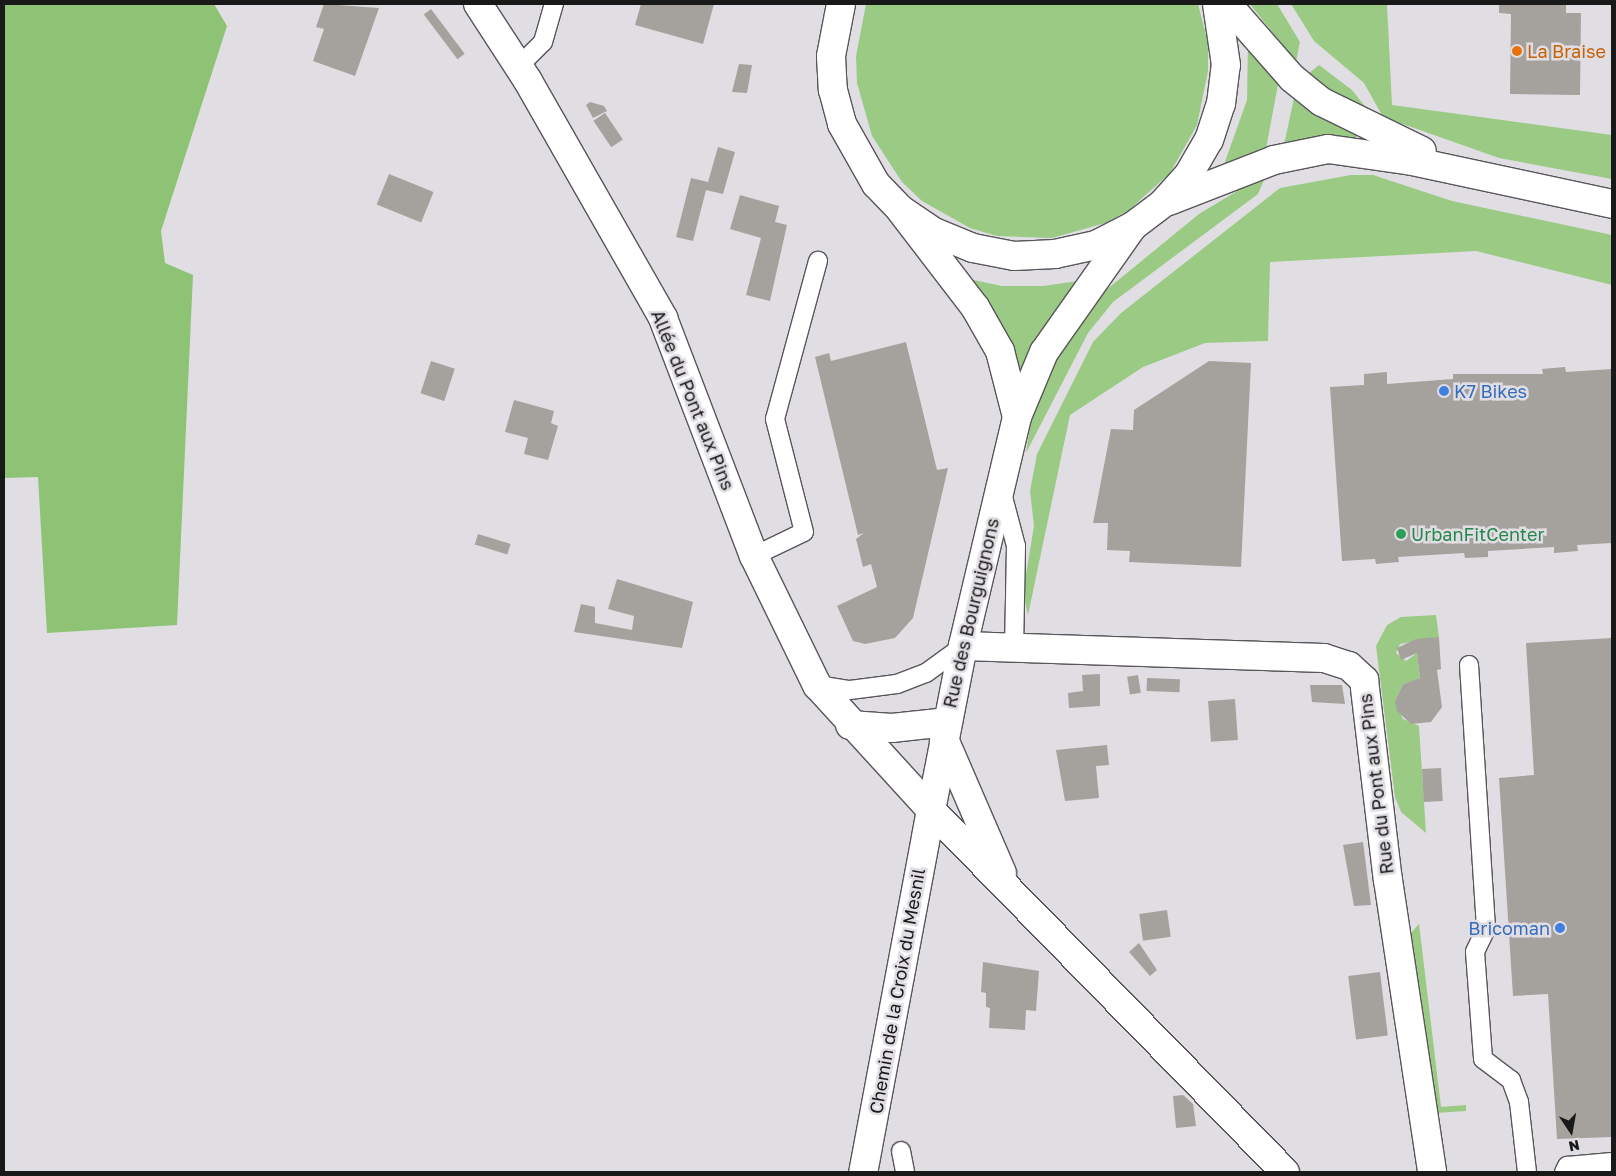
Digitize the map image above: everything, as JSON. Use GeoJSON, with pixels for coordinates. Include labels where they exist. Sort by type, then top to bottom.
{"type":"FeatureCollection","features":[{"type":"Feature","properties":{"kind":"street","name":"Allée du Pont aux Pins"},"geometry":{"type":"LineString","coordinates":[[478,4],[518,67],[663,318],[754,556],[817,685],[850,725],[931,810]]}},
{"type":"Feature","properties":{"kind":"street"},"geometry":{"type":"LineString","coordinates":[[900,209],[934,232],[973,248],[1014,256],[1055,254],[1096,245],[1133,226],[1163,203],[1189,174],[1209,140],[1221,104],[1226,65],[1218,4]]}},
{"type":"Feature","properties":{"kind":"street"},"geometry":{"type":"LineString","coordinates":[[1227,4],[1292,78],[1322,102],[1387,137],[1477,174]]}},
{"type":"Feature","properties":{"kind":"street"},"geometry":{"type":"LineString","coordinates":[[836,10],[832,65],[842,124],[876,184],[900,209],[975,307],[1000,351],[1017,417]]}},
{"type":"Feature","properties":{"kind":"street"},"geometry":{"type":"LineString","coordinates":[[1163,203],[1274,160],[1328,149],[1477,174],[1612,204]]}},
{"type":"Feature","properties":{"kind":"street","name":"Rue des Bourguignons"},"geometry":{"type":"LineString","coordinates":[[931,810],[963,646],[1017,417],[1044,352],[1133,226]]}},
{"type":"Feature","properties":{"kind":"street","name":"Rue du Pont aux Pins"},"geometry":{"type":"LineString","coordinates":[[963,646],[1324,658],[1349,666],[1364,680],[1388,880],[1432,1172]]}},
{"type":"Feature","properties":{"kind":"street"},"geometry":{"type":"LineString","coordinates":[[850,725],[945,731],[1008,886]]}},
{"type":"Feature","properties":{"kind":"street"},"geometry":{"type":"LineString","coordinates":[[931,810],[1008,886],[1285,1172]]}},
{"type":"Feature","properties":{"kind":"street","name":"Chemin de la Croix du Mesnil"},"geometry":{"type":"LineString","coordinates":[[863,1172],[931,810]]}},
{"type":"Feature","properties":{"kind":"lane"},"geometry":{"type":"LineString","coordinates":[[518,67],[544,42],[554,4]]}},
{"type":"Feature","properties":{"kind":"lane"},"geometry":{"type":"LineString","coordinates":[[754,556],[804,532],[775,419],[818,261]]}},
{"type":"Feature","properties":{"kind":"lane"},"geometry":{"type":"LineString","coordinates":[[1001,487],[1016,546],[1014,648]]}},
{"type":"Feature","properties":{"kind":"lane"},"geometry":{"type":"LineString","coordinates":[[817,685],[850,690],[897,684],[926,673],[963,646]]}},
{"type":"Feature","properties":{"kind":"lane"},"geometry":{"type":"LineString","coordinates":[[1469,665],[1486,928],[1475,952],[1483,1059],[1512,1080],[1519,1102],[1527,1172]]}},
{"type":"Feature","properties":{"kind":"lane"},"geometry":{"type":"LineString","coordinates":[[901,1151],[905,1172]]}},
{"type":"Feature","properties":{"kind":"lane"},"geometry":{"type":"LineString","coordinates":[[1564,1172],[1567,1166],[1612,1162]]}},
{"type":"Feature","properties":{"kind":"green space"},"geometry":{"type":"Polygon","coordinates":[[[4,4],[214,4],[227,26],[161,231],[165,263],[193,275],[177,625],[47,633],[38,477],[4,478],[4,4]]]}},
{"type":"Feature","properties":{"kind":"green space"},"geometry":{"type":"Polygon","coordinates":[[[866,4],[1198,4],[1208,43],[1208,71],[1197,125],[1170,173],[1129,210],[1105,223],[1052,238],[997,236],[970,228],[922,201],[902,182],[872,136],[857,83],[856,56],[866,4]]]}},
{"type":"Feature","properties":{"kind":"green space"},"geometry":{"type":"Polygon","coordinates":[[[1250,4],[1277,4],[1300,42],[1296,62],[1250,4]]]}},
{"type":"Feature","properties":{"kind":"green space"},"geometry":{"type":"Polygon","coordinates":[[[1291,4],[1387,4],[1392,105],[1612,135],[1612,179],[1499,158],[1383,117],[1364,83],[1314,41],[1291,4]]]}},
{"type":"Feature","properties":{"kind":"green space"},"geometry":{"type":"Polygon","coordinates":[[[1248,41],[1279,79],[1266,149],[1222,170],[1247,100],[1248,41]]]}},
{"type":"Feature","properties":{"kind":"green space"},"geometry":{"type":"Polygon","coordinates":[[[1319,65],[1352,90],[1368,110],[1341,99],[1308,74],[1319,65]]]}},
{"type":"Feature","properties":{"kind":"green space"},"geometry":{"type":"Polygon","coordinates":[[[1295,93],[1358,133],[1356,138],[1329,137],[1284,145],[1295,93]]]}},
{"type":"Feature","properties":{"kind":"green space"},"geometry":{"type":"Polygon","coordinates":[[[1267,173],[1258,194],[1113,302],[1088,333],[1026,453],[1030,426],[1050,369],[1089,304],[1199,214],[1267,173]]]}},
{"type":"Feature","properties":{"kind":"green space"},"geometry":{"type":"Polygon","coordinates":[[[1351,175],[1373,175],[1452,201],[1612,235],[1612,285],[1476,251],[1270,262],[1268,341],[1205,343],[1143,367],[1070,415],[1028,615],[1023,593],[1034,526],[1030,491],[1037,454],[1093,342],[1121,313],[1280,188],[1351,175]]]}},
{"type":"Feature","properties":{"kind":"green space"},"geometry":{"type":"Polygon","coordinates":[[[969,279],[1002,286],[1043,286],[1085,280],[1049,321],[1020,383],[969,279]]]}},
{"type":"Feature","properties":{"kind":"green space"},"geometry":{"type":"Polygon","coordinates":[[[1436,615],[1439,637],[1400,644],[1396,653],[1406,661],[1417,653],[1420,678],[1403,684],[1395,701],[1403,719],[1419,726],[1426,833],[1401,812],[1395,797],[1376,646],[1387,625],[1401,617],[1436,615]]]}},
{"type":"Feature","properties":{"kind":"green space"},"geometry":{"type":"Polygon","coordinates":[[[1419,924],[1441,1107],[1466,1105],[1466,1111],[1436,1113],[1411,933],[1419,924]]]}},
{"type":"Feature","properties":{"kind":"building"},"geometry":{"type":"Polygon","coordinates":[[[324,4],[379,8],[355,76],[313,61],[324,29],[316,27],[324,4]]]}},
{"type":"Feature","properties":{"kind":"building"},"geometry":{"type":"Polygon","coordinates":[[[641,4],[714,4],[703,44],[635,25],[641,4]]]}},
{"type":"Feature","properties":{"kind":"building"},"geometry":{"type":"Polygon","coordinates":[[[1499,4],[1566,4],[1566,13],[1581,13],[1580,95],[1510,94],[1511,14],[1499,13],[1499,4]]]}},
{"type":"Feature","properties":{"kind":"building"},"geometry":{"type":"Polygon","coordinates":[[[431,9],[465,54],[458,59],[424,14],[431,9]]]}},
{"type":"Feature","properties":{"kind":"building"},"geometry":{"type":"Polygon","coordinates":[[[739,64],[752,65],[747,93],[732,92],[739,64]]]}},
{"type":"Feature","properties":{"kind":"building"},"geometry":{"type":"Polygon","coordinates":[[[590,102],[604,106],[607,111],[593,118],[586,105],[590,102]]]}},
{"type":"Feature","properties":{"kind":"building"},"geometry":{"type":"Polygon","coordinates":[[[605,113],[623,140],[611,147],[593,121],[605,113]]]}},
{"type":"Feature","properties":{"kind":"building"},"geometry":{"type":"Polygon","coordinates":[[[718,147],[735,152],[723,194],[706,190],[693,241],[676,237],[691,178],[708,182],[718,147]]]}},
{"type":"Feature","properties":{"kind":"building"},"geometry":{"type":"Polygon","coordinates":[[[389,174],[434,192],[421,223],[377,205],[389,174]]]}},
{"type":"Feature","properties":{"kind":"building"},"geometry":{"type":"Polygon","coordinates":[[[740,195],[779,206],[775,222],[787,225],[770,301],[746,295],[761,238],[730,229],[740,195]]]}},
{"type":"Feature","properties":{"kind":"building"},"geometry":{"type":"Polygon","coordinates":[[[906,342],[937,470],[948,468],[913,618],[895,638],[865,644],[853,641],[837,606],[877,587],[871,564],[863,567],[856,539],[864,533],[858,535],[815,357],[829,353],[831,361],[906,342]]]}},
{"type":"Feature","properties":{"kind":"building"},"geometry":{"type":"Polygon","coordinates":[[[431,361],[455,369],[444,401],[420,393],[431,361]]]}},
{"type":"Feature","properties":{"kind":"building"},"geometry":{"type":"Polygon","coordinates":[[[1209,361],[1251,363],[1241,567],[1129,562],[1130,551],[1107,550],[1108,523],[1093,523],[1111,429],[1133,430],[1134,410],[1209,361]]]}},
{"type":"Feature","properties":{"kind":"building"},"geometry":{"type":"Polygon","coordinates":[[[1565,367],[1566,372],[1612,369],[1612,543],[1577,545],[1578,551],[1554,553],[1554,547],[1488,551],[1488,557],[1465,558],[1464,553],[1398,557],[1399,562],[1376,564],[1375,559],[1342,561],[1330,387],[1364,385],[1364,374],[1387,372],[1387,384],[1453,379],[1453,374],[1543,374],[1542,369],[1565,367]]]}},
{"type":"Feature","properties":{"kind":"building"},"geometry":{"type":"Polygon","coordinates":[[[514,400],[554,411],[551,423],[558,426],[548,460],[524,454],[528,438],[505,432],[514,400]]]}},
{"type":"Feature","properties":{"kind":"building"},"geometry":{"type":"Polygon","coordinates":[[[478,534],[511,544],[507,554],[475,545],[478,534]]]}},
{"type":"Feature","properties":{"kind":"building"},"geometry":{"type":"Polygon","coordinates":[[[617,579],[693,602],[682,648],[574,632],[581,604],[595,607],[595,623],[632,630],[634,616],[608,609],[617,579]]]}},
{"type":"Feature","properties":{"kind":"building"},"geometry":{"type":"Polygon","coordinates":[[[1439,637],[1441,669],[1437,670],[1442,707],[1431,722],[1411,724],[1397,711],[1395,701],[1403,684],[1420,678],[1417,653],[1401,660],[1397,648],[1416,639],[1439,637]]]}},
{"type":"Feature","properties":{"kind":"building","name":"Bricoman"},"geometry":{"type":"Polygon","coordinates":[[[1612,638],[1612,1137],[1557,1139],[1548,994],[1513,996],[1499,778],[1534,775],[1526,643],[1612,638]]]}},
{"type":"Feature","properties":{"kind":"building"},"geometry":{"type":"Polygon","coordinates":[[[1100,674],[1100,706],[1069,708],[1068,693],[1083,691],[1082,675],[1100,674]]]}},
{"type":"Feature","properties":{"kind":"building"},"geometry":{"type":"Polygon","coordinates":[[[1138,675],[1141,693],[1130,694],[1127,677],[1138,675]]]}},
{"type":"Feature","properties":{"kind":"building"},"geometry":{"type":"Polygon","coordinates":[[[1147,678],[1180,679],[1180,692],[1147,691],[1147,678]]]}},
{"type":"Feature","properties":{"kind":"building"},"geometry":{"type":"Polygon","coordinates":[[[1310,685],[1342,685],[1345,704],[1312,702],[1310,685]]]}},
{"type":"Feature","properties":{"kind":"building"},"geometry":{"type":"Polygon","coordinates":[[[1235,699],[1238,740],[1211,742],[1208,701],[1235,699]]]}},
{"type":"Feature","properties":{"kind":"building"},"geometry":{"type":"Polygon","coordinates":[[[1107,745],[1109,765],[1096,766],[1099,798],[1065,801],[1056,750],[1107,745]]]}},
{"type":"Feature","properties":{"kind":"building"},"geometry":{"type":"Polygon","coordinates":[[[1441,768],[1443,801],[1424,802],[1422,769],[1441,768]]]}},
{"type":"Feature","properties":{"kind":"building"},"geometry":{"type":"Polygon","coordinates":[[[1363,842],[1371,905],[1354,906],[1343,845],[1363,842]]]}},
{"type":"Feature","properties":{"kind":"building"},"geometry":{"type":"Polygon","coordinates":[[[1167,910],[1171,937],[1143,941],[1139,914],[1167,910]]]}},
{"type":"Feature","properties":{"kind":"building"},"geometry":{"type":"Polygon","coordinates":[[[1139,943],[1157,970],[1150,976],[1129,952],[1139,943]]]}},
{"type":"Feature","properties":{"kind":"building"},"geometry":{"type":"Polygon","coordinates":[[[983,962],[1039,971],[1036,1011],[1026,1010],[1025,1030],[989,1028],[990,1008],[986,1007],[986,993],[981,992],[983,962]]]}},
{"type":"Feature","properties":{"kind":"building"},"geometry":{"type":"Polygon","coordinates":[[[1380,972],[1388,1036],[1356,1039],[1348,976],[1380,972]]]}},
{"type":"Feature","properties":{"kind":"building"},"geometry":{"type":"Polygon","coordinates":[[[1183,1095],[1193,1104],[1196,1126],[1176,1128],[1173,1096],[1183,1095]]]}},
{"type":"Feature","properties":{"kind":"place","name":"La Braise"},"geometry":{"type":"Point","coordinates":[1517,51]}},
{"type":"Feature","properties":{"kind":"place","name":"K7 Bikes"},"geometry":{"type":"Point","coordinates":[1444,391]}},
{"type":"Feature","properties":{"kind":"place","name":"UrbanFitCenter"},"geometry":{"type":"Point","coordinates":[1401,534]}},
{"type":"Feature","properties":{"kind":"place","name":"Bricoman"},"geometry":{"type":"Point","coordinates":[1560,928]}}]}
